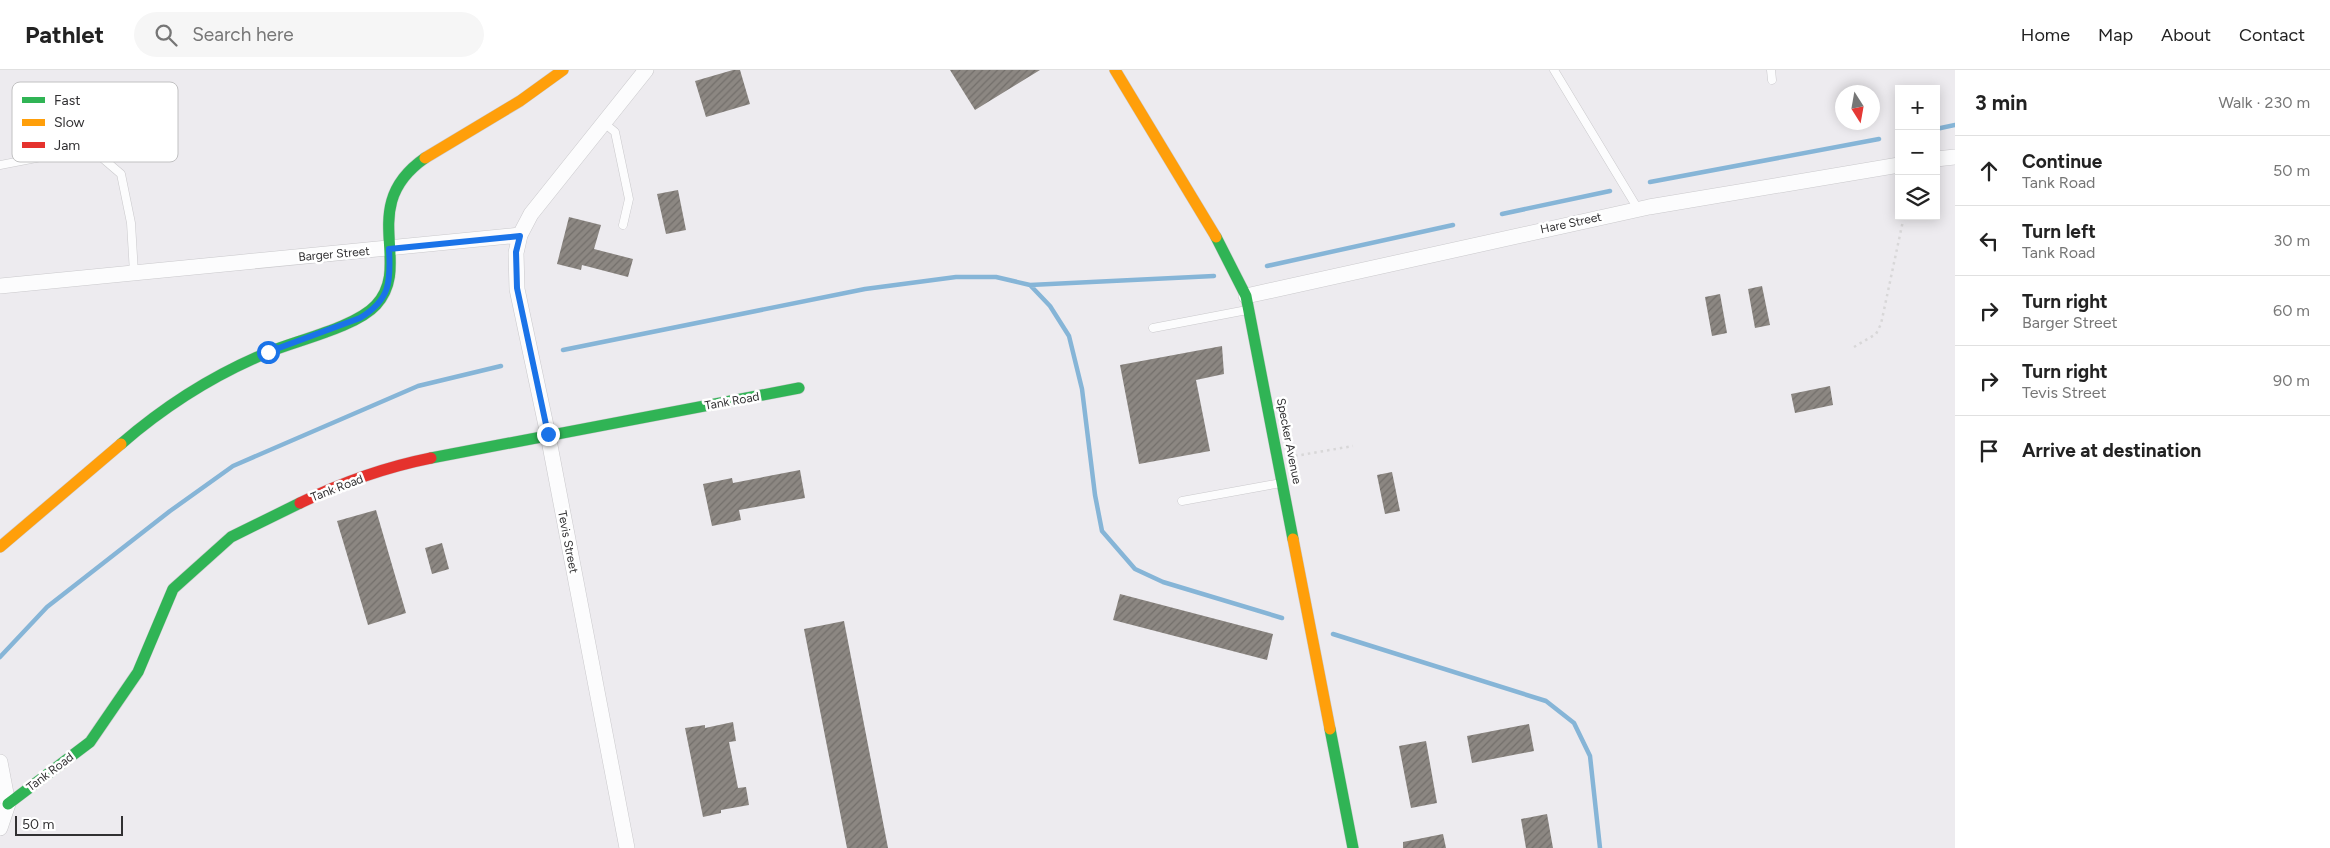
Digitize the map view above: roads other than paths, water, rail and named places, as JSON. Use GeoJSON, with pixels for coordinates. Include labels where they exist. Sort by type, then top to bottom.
{"type":"FeatureCollection","features":[{"type":"Feature","properties":{"kind":"street"},"geometry":{"type":"LineString","coordinates":[[0,548],[155,415],[199,384],[259,356],[360,318],[373,310],[388,289],[390,274],[388,220],[390,204],[396,188],[406,173],[452,141],[542,86],[563,70]]}},
{"type":"Feature","properties":{"kind":"street"},"geometry":{"type":"LineString","coordinates":[[520,236],[531,214],[646,70]]}},
{"type":"Feature","properties":{"kind":"street","name":"Specker Avenue"},"geometry":{"type":"LineString","coordinates":[[1115,70],[1217,239],[1248,303],[1353,848]]}},
{"type":"Feature","properties":{"kind":"street"},"geometry":{"type":"LineString","coordinates":[[1940,159],[1955,157]]}},
{"type":"Feature","properties":{"kind":"street","name":"Hare Street"},"geometry":{"type":"LineString","coordinates":[[1248,303],[1638,209],[1895,166]]}},
{"type":"Feature","properties":{"kind":"street","name":"Barger Street"},"geometry":{"type":"LineString","coordinates":[[0,286],[520,236]]}},
{"type":"Feature","properties":{"kind":"street","name":"Tevis Street"},"geometry":{"type":"LineString","coordinates":[[520,236],[516,252],[517,288],[548,434],[627,848]]}},
{"type":"Feature","properties":{"kind":"street","name":"Tank Road"},"geometry":{"type":"LineString","coordinates":[[8,804],[90,742],[138,672],[173,589],[231,537],[328,489],[407,463],[548,434],[798,388]]}},
{"type":"Feature","properties":{"kind":"street"},"geometry":{"type":"LineString","coordinates":[[0,762],[8,804],[0,828]]}},
{"type":"Feature","properties":{"kind":"lane"},"geometry":{"type":"LineString","coordinates":[[1554,70],[1638,209]]}},
{"type":"Feature","properties":{"kind":"lane"},"geometry":{"type":"LineString","coordinates":[[1770,70],[1772,80]]}},
{"type":"Feature","properties":{"kind":"lane"},"geometry":{"type":"LineString","coordinates":[[604,123],[615,132],[629,199],[623,225]]}},
{"type":"Feature","properties":{"kind":"lane"},"geometry":{"type":"LineString","coordinates":[[0,165],[16,162]]}},
{"type":"Feature","properties":{"kind":"lane"},"geometry":{"type":"LineString","coordinates":[[107,162],[121,174],[131,223],[134,273]]}},
{"type":"Feature","properties":{"kind":"lane"},"geometry":{"type":"LineString","coordinates":[[1154,328],[1248,303]]}},
{"type":"Feature","properties":{"kind":"lane"},"geometry":{"type":"LineString","coordinates":[[1182,501],[1284,483]]}},
{"type":"Feature","properties":{"kind":"waterway"},"geometry":{"type":"LineString","coordinates":[[1940,128],[1955,125]]}},
{"type":"Feature","properties":{"kind":"waterway"},"geometry":{"type":"LineString","coordinates":[[1650,182],[1879,139]]}},
{"type":"Feature","properties":{"kind":"waterway"},"geometry":{"type":"LineString","coordinates":[[1502,214],[1610,191]]}},
{"type":"Feature","properties":{"kind":"waterway"},"geometry":{"type":"LineString","coordinates":[[1267,266],[1453,225]]}},
{"type":"Feature","properties":{"kind":"waterway"},"geometry":{"type":"LineString","coordinates":[[1030,285],[1214,276]]}},
{"type":"Feature","properties":{"kind":"waterway"},"geometry":{"type":"LineString","coordinates":[[563,350],[865,289],[956,277],[996,277],[1030,285],[1050,306],[1069,336],[1082,389],[1095,495],[1102,531],[1135,569],[1163,582],[1282,618]]}},
{"type":"Feature","properties":{"kind":"waterway"},"geometry":{"type":"LineString","coordinates":[[0,657],[47,607],[170,511],[233,466],[418,386],[501,366]]}},
{"type":"Feature","properties":{"kind":"waterway"},"geometry":{"type":"LineString","coordinates":[[1333,634],[1546,701],[1574,723],[1590,756],[1600,848]]}}]}
